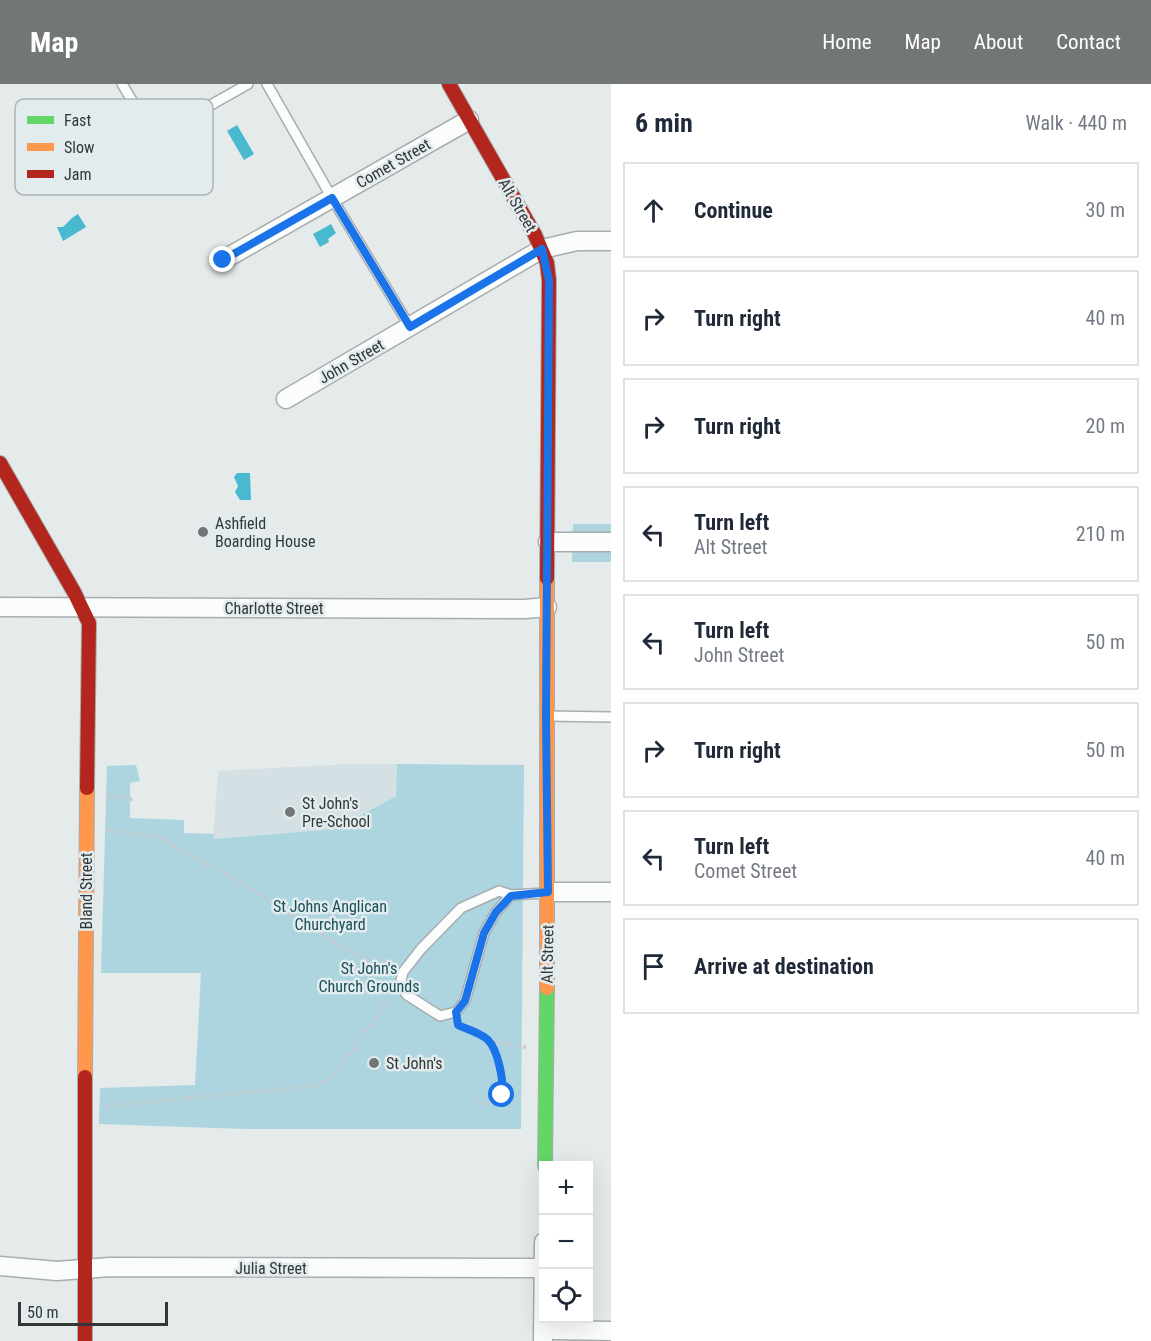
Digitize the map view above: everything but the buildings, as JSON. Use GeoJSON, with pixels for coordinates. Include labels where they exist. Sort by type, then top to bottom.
{"type":"FeatureCollection","features":[{"type":"Feature","properties":{"kind":"street","name":"Alt Street"},"geometry":{"type":"LineString","coordinates":[[449,84],[542,249],[549,280],[546,716],[548,892],[544,1161]]}},
{"type":"Feature","properties":{"kind":"street","name":"Comet Street"},"geometry":{"type":"LineString","coordinates":[[223,260],[469,120]]}},
{"type":"Feature","properties":{"kind":"street","name":"John Street"},"geometry":{"type":"LineString","coordinates":[[286,399],[542,249],[577,241],[611,241]]}},
{"type":"Feature","properties":{"kind":"street","name":"Bland Street"},"geometry":{"type":"LineString","coordinates":[[0,463],[81,607],[89,627],[86,827],[85,1341]]}},
{"type":"Feature","properties":{"kind":"street"},"geometry":{"type":"LineString","coordinates":[[548,542],[611,542]]}},
{"type":"Feature","properties":{"kind":"street","name":"Charlotte Street"},"geometry":{"type":"LineString","coordinates":[[0,607],[525,609],[547,607]]}},
{"type":"Feature","properties":{"kind":"street"},"geometry":{"type":"LineString","coordinates":[[548,892],[611,892]]}},
{"type":"Feature","properties":{"kind":"street","name":"Julia Street"},"geometry":{"type":"LineString","coordinates":[[0,1266],[57,1271],[85,1269],[539,1268]]}},
{"type":"Feature","properties":{"kind":"street"},"geometry":{"type":"LineString","coordinates":[[543,1269],[543,1334],[556,1330],[611,1331]]}},
{"type":"Feature","properties":{"kind":"lane"},"geometry":{"type":"LineString","coordinates":[[123,84],[132,99]]}},
{"type":"Feature","properties":{"kind":"lane"},"geometry":{"type":"LineString","coordinates":[[213,104],[248,84]]}},
{"type":"Feature","properties":{"kind":"lane"},"geometry":{"type":"LineString","coordinates":[[267,84],[410,327]]}},
{"type":"Feature","properties":{"kind":"lane"},"geometry":{"type":"LineString","coordinates":[[546,716],[611,717]]}},
{"type":"Feature","properties":{"kind":"lane"},"geometry":{"type":"LineString","coordinates":[[511,896],[496,912],[484,933],[465,1001],[456,1012],[440,1016],[407,995],[400,985],[403,972],[461,908],[499,891],[511,896],[548,892]]}},
{"type":"Feature","properties":{"kind":"path"},"geometry":{"type":"LineString","coordinates":[[86,827],[157,837],[245,885],[310,928],[369,960],[400,985],[364,1036],[336,1072],[325,1082],[314,1086],[105,1107]]}},
{"type":"Feature","properties":{"kind":"path"},"geometry":{"type":"LineString","coordinates":[[456,1012],[458,1025],[488,1040],[526,1047]]}},
{"type":"Feature","properties":{"kind":"path"},"geometry":{"type":"LineString","coordinates":[[474,1101],[488,1104],[497,1102],[502,1095],[503,1079],[496,1055],[488,1040]]}},
{"type":"Feature","properties":{"kind":"shaded area","name":"St John's Pre-School"},"geometry":{"type":"Polygon","coordinates":[[[350,764],[397,764],[396,796],[335,829],[213,839],[218,771],[350,764]]]}},
{"type":"Feature","properties":{"kind":"green space"},"geometry":{"type":"Polygon","coordinates":[[[573,524],[611,524],[611,562],[572,562],[573,524]]]}},
{"type":"Feature","properties":{"kind":"green space","name":"St John's Church Grounds"},"geometry":{"type":"Polygon","coordinates":[[[397,764],[524,765],[521,1129],[245,1129],[99,1124],[100,1088],[195,1085],[201,973],[101,973],[107,766],[136,765],[140,781],[130,783],[130,818],[184,820],[184,833],[214,834],[213,839],[335,829],[396,796],[397,764]]]}},
{"type":"Feature","properties":{"kind":"water"},"geometry":{"type":"Polygon","coordinates":[[[237,125],[254,154],[244,160],[227,131],[237,125]]]}},
{"type":"Feature","properties":{"kind":"water"},"geometry":{"type":"Polygon","coordinates":[[[78,214],[86,227],[63,241],[57,227],[63,227],[78,214]]]}},
{"type":"Feature","properties":{"kind":"water"},"geometry":{"type":"Polygon","coordinates":[[[331,224],[336,233],[328,239],[329,242],[320,247],[313,234],[331,224]]]}},
{"type":"Feature","properties":{"kind":"water"},"geometry":{"type":"Polygon","coordinates":[[[237,473],[250,473],[251,500],[240,500],[235,492],[238,486],[234,477],[237,473]]]}},
{"type":"Feature","properties":{"kind":"traffic: fast"},"geometry":{"type":"LineString","coordinates":[[545,1161],[547,988]]}},
{"type":"Feature","properties":{"kind":"traffic: slow"},"geometry":{"type":"LineString","coordinates":[[547,578],[547,988]]}},
{"type":"Feature","properties":{"kind":"traffic: slow"},"geometry":{"type":"LineString","coordinates":[[85,1077],[87,788]]}},
{"type":"Feature","properties":{"kind":"traffic: jam"},"geometry":{"type":"LineString","coordinates":[[449,84],[535,235],[547,263],[549,280],[547,578]]}},
{"type":"Feature","properties":{"kind":"traffic: jam"},"geometry":{"type":"LineString","coordinates":[[0,463],[74,592],[89,623],[87,788]]}},
{"type":"Feature","properties":{"kind":"traffic: jam"},"geometry":{"type":"LineString","coordinates":[[85,1077],[85,1341]]}},
{"type":"Feature","properties":{"kind":"place","name":"Ashfield Boarding House"},"geometry":{"type":"Point","coordinates":[203,532]}},
{"type":"Feature","properties":{"kind":"place","name":"St John's Pre-School"},"geometry":{"type":"Point","coordinates":[290,812]}},
{"type":"Feature","properties":{"kind":"place","name":"St John's"},"geometry":{"type":"Point","coordinates":[374,1063]}},
{"type":"Feature","properties":{"kind":"route"},"geometry":{"type":"LineString","coordinates":[[223,260],[332,198],[410,327],[542,249],[547,263],[549,280],[546,716],[548,892],[511,896],[496,912],[484,933],[465,1001],[456,1012],[458,1025],[488,1040],[496,1055],[503,1079],[502,1095]]}},
{"type":"Feature","properties":{"kind":"park label","name":"St Johns Anglican Churchyard"},"geometry":{"type":"Point","coordinates":[330,915]}}]}
